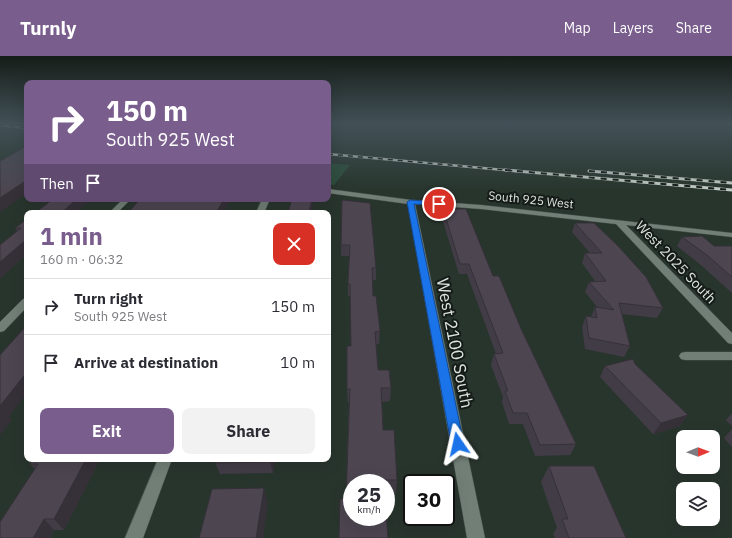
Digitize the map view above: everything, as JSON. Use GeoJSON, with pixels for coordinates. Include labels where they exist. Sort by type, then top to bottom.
{"type":"FeatureCollection","features":[{"type":"Feature","properties":{"kind":"street","name":"South 925 West"},"geometry":{"type":"LineString","coordinates":[[331,191],[410,202],[481,207],[732,235]]}},
{"type":"Feature","properties":{"kind":"street"},"geometry":{"type":"LineString","coordinates":[[116,210],[123,202]]}},
{"type":"Feature","properties":{"kind":"street","name":"West 2100 South"},"geometry":{"type":"LineString","coordinates":[[410,202],[476,538]]}},
{"type":"Feature","properties":{"kind":"street","name":"West 2025 South"},"geometry":{"type":"LineString","coordinates":[[617,221],[732,340]]}},
{"type":"Feature","properties":{"kind":"street"},"geometry":{"type":"LineString","coordinates":[[0,328],[24,304]]}},
{"type":"Feature","properties":{"kind":"street"},"geometry":{"type":"LineString","coordinates":[[684,356],[732,356]]}},
{"type":"Feature","properties":{"kind":"street"},"geometry":{"type":"LineString","coordinates":[[134,538],[164,462]]}},
{"type":"Feature","properties":{"kind":"green space"},"geometry":{"type":"Polygon","coordinates":[[[331,163],[350,165],[334,185],[331,184],[331,163]]]}},
{"type":"Feature","properties":{"kind":"building"},"geometry":{"type":"Polygon","coordinates":[[[24,148],[24,182],[0,198],[0,161],[24,148]]]}},
{"type":"Feature","properties":{"kind":"building"},"geometry":{"type":"Polygon","coordinates":[[[342,200],[370,203],[376,268],[372,268],[373,296],[376,296],[380,331],[375,332],[378,370],[389,370],[391,388],[381,388],[383,430],[394,430],[397,480],[395,480],[395,474],[347,474],[350,389],[347,389],[347,346],[351,346],[350,284],[348,284],[350,245],[341,245],[342,200]]]}},
{"type":"Feature","properties":{"kind":"building"},"geometry":{"type":"Polygon","coordinates":[[[49,202],[74,202],[64,210],[39,210],[49,202]]]}},
{"type":"Feature","properties":{"kind":"building"},"geometry":{"type":"Polygon","coordinates":[[[137,202],[222,202],[218,210],[131,210],[137,202]]]}},
{"type":"Feature","properties":{"kind":"building"},"geometry":{"type":"Polygon","coordinates":[[[291,202],[311,202],[310,210],[289,210],[291,202]]]}},
{"type":"Feature","properties":{"kind":"building"},"geometry":{"type":"Polygon","coordinates":[[[443,209],[466,209],[493,276],[499,276],[522,331],[576,444],[540,445],[527,413],[513,413],[505,391],[508,391],[494,354],[503,353],[469,264],[460,264],[443,209]]]}},
{"type":"Feature","properties":{"kind":"building"},"geometry":{"type":"Polygon","coordinates":[[[24,221],[24,242],[0,262],[0,245],[21,228],[15,228],[24,221]]]}},
{"type":"Feature","properties":{"kind":"building"},"geometry":{"type":"Polygon","coordinates":[[[575,223],[594,223],[618,246],[646,277],[663,308],[619,303],[630,346],[589,338],[586,316],[597,318],[595,307],[614,310],[589,282],[606,281],[585,253],[602,253],[575,223]]]}},
{"type":"Feature","properties":{"kind":"building"},"geometry":{"type":"Polygon","coordinates":[[[702,236],[714,246],[732,246],[732,277],[708,256],[682,237],[702,236]]]}},
{"type":"Feature","properties":{"kind":"building"},"geometry":{"type":"Polygon","coordinates":[[[24,328],[24,376],[0,406],[0,355],[24,328]]]}},
{"type":"Feature","properties":{"kind":"building"},"geometry":{"type":"Polygon","coordinates":[[[633,359],[635,364],[688,415],[661,423],[605,366],[633,359]]]}},
{"type":"Feature","properties":{"kind":"building"},"geometry":{"type":"Polygon","coordinates":[[[31,462],[84,462],[54,519],[44,519],[33,538],[0,538],[0,522],[38,464],[30,464],[31,462]]]}},
{"type":"Feature","properties":{"kind":"building"},"geometry":{"type":"Polygon","coordinates":[[[215,462],[270,462],[215,463],[215,462]]]}},
{"type":"Feature","properties":{"kind":"building"},"geometry":{"type":"Polygon","coordinates":[[[549,466],[594,466],[626,538],[569,538],[562,519],[568,519],[549,466]]]}},
{"type":"Feature","properties":{"kind":"building"},"geometry":{"type":"Polygon","coordinates":[[[264,488],[256,538],[199,538],[212,489],[264,488]]]}},
{"type":"Feature","properties":{"kind":"building"},"geometry":{"type":"Polygon","coordinates":[[[340,499],[343,499],[343,526],[387,526],[388,538],[339,538],[340,499]]]}},
{"type":"Feature","properties":{"kind":"railway"},"geometry":{"type":"LineString","coordinates":[[331,154],[516,171]]}},
{"type":"Feature","properties":{"kind":"railway"},"geometry":{"type":"LineString","coordinates":[[505,170],[732,190]]}},
{"type":"Feature","properties":{"kind":"railway"},"geometry":{"type":"LineString","coordinates":[[589,171],[732,183]]}},
{"type":"Feature","properties":{"kind":"route"},"geometry":{"type":"LineString","coordinates":[[439,204],[410,202],[458,444]]}}]}
